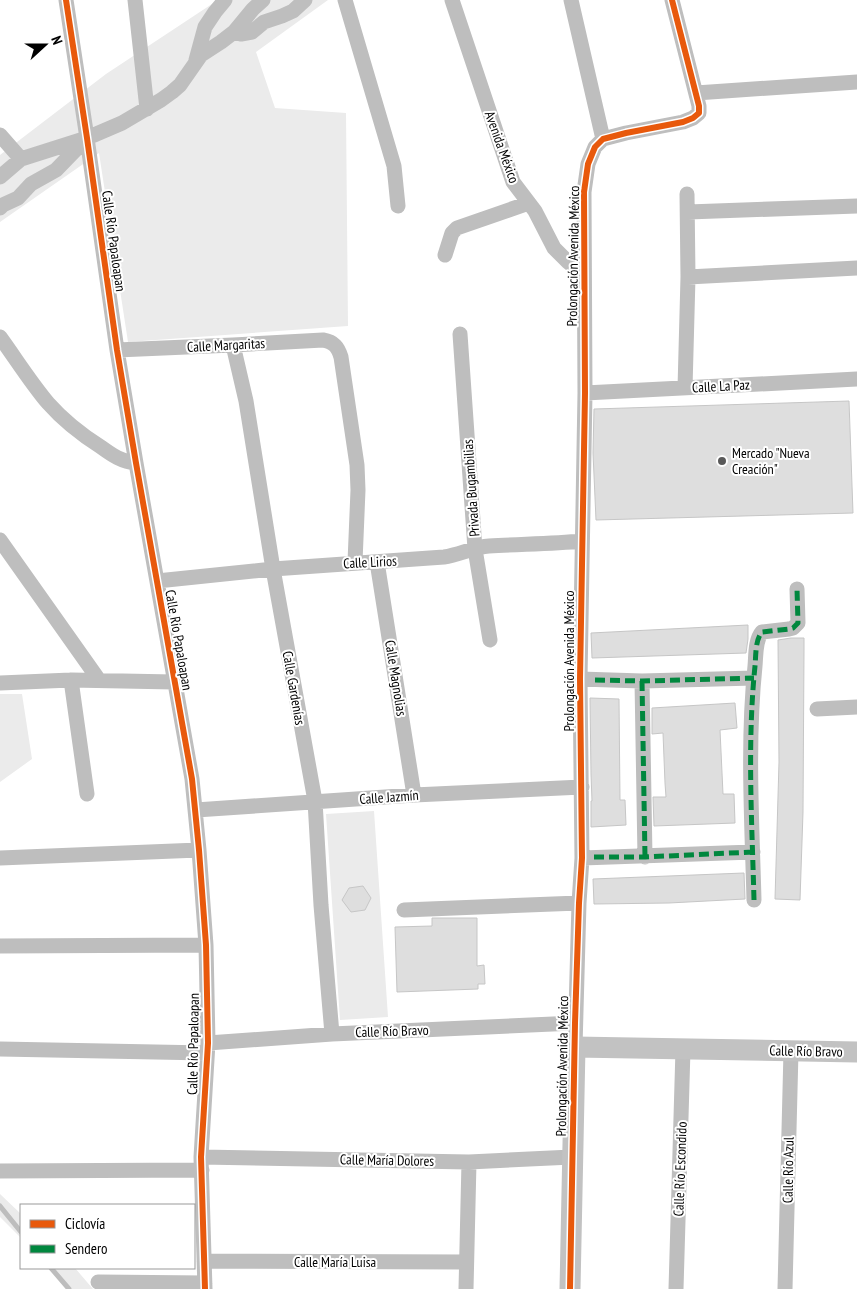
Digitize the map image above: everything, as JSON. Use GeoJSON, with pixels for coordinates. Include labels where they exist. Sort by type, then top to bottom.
{"type":"FeatureCollection","features":[{"type":"Feature","properties":{"kind":"street","name":"Calle Río Papaloapan"},"geometry":{"type":"LineString","coordinates":[[66,0],[117,350],[196,810],[206,945],[208,1048],[201,1163],[205,1286]]}},
{"type":"Feature","properties":{"kind":"street"},"geometry":{"type":"LineString","coordinates":[[135,0],[146,109]]}},
{"type":"Feature","properties":{"kind":"street"},"geometry":{"type":"LineString","coordinates":[[0,177],[21,159],[87,138],[122,124],[161,100],[180,85],[193,68],[205,28],[225,0]]}},
{"type":"Feature","properties":{"kind":"street"},"geometry":{"type":"LineString","coordinates":[[196,60],[205,51],[234,32],[263,0]]}},
{"type":"Feature","properties":{"kind":"street"},"geometry":{"type":"LineString","coordinates":[[234,32],[242,34],[252,32],[264,22],[293,11],[305,0]]}},
{"type":"Feature","properties":{"kind":"street"},"geometry":{"type":"LineString","coordinates":[[345,0],[394,166],[398,206]]}},
{"type":"Feature","properties":{"kind":"street","name":"Avenida México"},"geometry":{"type":"LineString","coordinates":[[452,0],[513,182],[535,210],[554,248],[584,275]]}},
{"type":"Feature","properties":{"kind":"street"},"geometry":{"type":"LineString","coordinates":[[571,0],[603,139],[683,122],[693,118],[699,112],[696,93],[672,0]]}},
{"type":"Feature","properties":{"kind":"street"},"geometry":{"type":"LineString","coordinates":[[696,93],[857,82]]}},
{"type":"Feature","properties":{"kind":"street"},"geometry":{"type":"LineString","coordinates":[[0,135],[21,159]]}},
{"type":"Feature","properties":{"kind":"street"},"geometry":{"type":"LineString","coordinates":[[0,208],[18,198],[31,184],[56,170],[87,138]]}},
{"type":"Feature","properties":{"kind":"street","name":"Prolongación Avenida México"},"geometry":{"type":"LineString","coordinates":[[570,1289],[575,1023],[580,903],[588,858],[582,787],[580,678],[584,393],[584,192],[588,164],[595,146],[603,139]]}},
{"type":"Feature","properties":{"kind":"street"},"geometry":{"type":"LineString","coordinates":[[685,388],[688,277],[687,194]]}},
{"type":"Feature","properties":{"kind":"street"},"geometry":{"type":"LineString","coordinates":[[445,255],[452,233],[457,228],[529,203]]}},
{"type":"Feature","properties":{"kind":"street"},"geometry":{"type":"LineString","coordinates":[[688,212],[857,206]]}},
{"type":"Feature","properties":{"kind":"street"},"geometry":{"type":"LineString","coordinates":[[688,277],[857,268]]}},
{"type":"Feature","properties":{"kind":"street","name":"Privada Bugambilias"},"geometry":{"type":"LineString","coordinates":[[460,334],[475,549],[490,640]]}},
{"type":"Feature","properties":{"kind":"street"},"geometry":{"type":"LineString","coordinates":[[0,337],[47,402],[61,417],[88,439],[112,454],[124,461],[136,463]]}},
{"type":"Feature","properties":{"kind":"street","name":"Calle Margaritas"},"geometry":{"type":"LineString","coordinates":[[117,350],[323,340],[334,344],[340,357],[357,465],[356,562]]}},
{"type":"Feature","properties":{"kind":"street","name":"Calle Gardenías"},"geometry":{"type":"LineString","coordinates":[[233,345],[246,401],[273,569],[315,801],[321,905],[332,1034]]}},
{"type":"Feature","properties":{"kind":"street","name":"Calle La Paz"},"geometry":{"type":"LineString","coordinates":[[584,393],[857,379]]}},
{"type":"Feature","properties":{"kind":"street"},"geometry":{"type":"LineString","coordinates":[[0,540],[99,680]]}},
{"type":"Feature","properties":{"kind":"street","name":"Calle Lirios"},"geometry":{"type":"LineString","coordinates":[[157,581],[356,562],[444,557],[489,546],[582,541]]}},
{"type":"Feature","properties":{"kind":"street","name":"Calle Magnolias"},"geometry":{"type":"LineString","coordinates":[[377,562],[414,795]]}},
{"type":"Feature","properties":{"kind":"street"},"geometry":{"type":"LineString","coordinates":[[754,900],[750,762],[757,642],[759,635],[764,631],[790,629],[798,623],[797,590]]}},
{"type":"Feature","properties":{"kind":"street"},"geometry":{"type":"LineString","coordinates":[[580,678],[642,681],[754,678]]}},
{"type":"Feature","properties":{"kind":"street"},"geometry":{"type":"LineString","coordinates":[[71,680],[87,794]]}},
{"type":"Feature","properties":{"kind":"street"},"geometry":{"type":"LineString","coordinates":[[0,683],[71,680],[174,682]]}},
{"type":"Feature","properties":{"kind":"street"},"geometry":{"type":"LineString","coordinates":[[642,681],[645,856]]}},
{"type":"Feature","properties":{"kind":"street"},"geometry":{"type":"LineString","coordinates":[[817,709],[857,707]]}},
{"type":"Feature","properties":{"kind":"street","name":"Calle Jazmín"},"geometry":{"type":"LineString","coordinates":[[196,810],[414,795],[582,787]]}},
{"type":"Feature","properties":{"kind":"street"},"geometry":{"type":"LineString","coordinates":[[0,858],[200,850]]}},
{"type":"Feature","properties":{"kind":"street"},"geometry":{"type":"LineString","coordinates":[[588,858],[753,852]]}},
{"type":"Feature","properties":{"kind":"street"},"geometry":{"type":"LineString","coordinates":[[404,910],[580,903]]}},
{"type":"Feature","properties":{"kind":"street"},"geometry":{"type":"LineString","coordinates":[[0,946],[206,945]]}},
{"type":"Feature","properties":{"kind":"street","name":"Calle Río Bravo"},"geometry":{"type":"LineString","coordinates":[[0,1049],[208,1048],[332,1034],[575,1023]]}},
{"type":"Feature","properties":{"kind":"street","name":"Calle Río Bravo"},"geometry":{"type":"LineString","coordinates":[[575,1047],[857,1052]]}},
{"type":"Feature","properties":{"kind":"street","name":"Calle Río Escondido"},"geometry":{"type":"LineString","coordinates":[[676,1289],[683,1049]]}},
{"type":"Feature","properties":{"kind":"street","name":"Calle Río Azul"},"geometry":{"type":"LineString","coordinates":[[785,1289],[791,1051]]}},
{"type":"Feature","properties":{"kind":"street","name":"Calle María Dolores"},"geometry":{"type":"LineString","coordinates":[[0,1171],[201,1163],[469,1162],[572,1157]]}},
{"type":"Feature","properties":{"kind":"street"},"geometry":{"type":"LineString","coordinates":[[466,1289],[469,1162]]}},
{"type":"Feature","properties":{"kind":"street","name":"Calle María Luisa"},"geometry":{"type":"LineString","coordinates":[[204,1262],[466,1262]]}},
{"type":"Feature","properties":{"kind":"street"},"geometry":{"type":"LineString","coordinates":[[98,1282],[205,1286]]}},
{"type":"Feature","properties":{"kind":"shaded area"},"geometry":{"type":"Polygon","coordinates":[[[218,0],[328,0],[256,52],[275,108],[346,113],[348,326],[128,342],[99,153],[0,222],[0,155],[106,74],[218,0]]]}},
{"type":"Feature","properties":{"kind":"shaded area"},"geometry":{"type":"Polygon","coordinates":[[[0,694],[22,694],[32,759],[0,782],[0,694]]]}},
{"type":"Feature","properties":{"kind":"shaded area"},"geometry":{"type":"Polygon","coordinates":[[[374,811],[388,1017],[340,1020],[326,814],[374,811]]]}},
{"type":"Feature","properties":{"kind":"shaded area"},"geometry":{"type":"Polygon","coordinates":[[[0,1194],[20,1213],[20,1237],[0,1217],[0,1194]]]}},
{"type":"Feature","properties":{"kind":"shaded area"},"geometry":{"type":"Polygon","coordinates":[[[52,1269],[76,1269],[93,1289],[72,1289],[52,1269]]]}},
{"type":"Feature","properties":{"kind":"building","name":"Mercado \"Nueva Creación\""},"geometry":{"type":"Polygon","coordinates":[[[849,401],[853,513],[596,520],[593,453],[594,409],[849,401]]]}},
{"type":"Feature","properties":{"kind":"building"},"geometry":{"type":"Polygon","coordinates":[[[748,625],[746,653],[592,658],[591,633],[748,625]]]}},
{"type":"Feature","properties":{"kind":"building"},"geometry":{"type":"Polygon","coordinates":[[[804,638],[803,812],[800,900],[775,899],[779,762],[778,640],[804,638]]]}},
{"type":"Feature","properties":{"kind":"building"},"geometry":{"type":"Polygon","coordinates":[[[590,698],[619,699],[620,800],[625,800],[626,825],[591,827],[590,698]]]}},
{"type":"Feature","properties":{"kind":"building"},"geometry":{"type":"Polygon","coordinates":[[[735,703],[737,728],[720,730],[723,794],[734,794],[735,823],[654,826],[653,797],[666,797],[663,733],[652,734],[652,708],[735,703]]]}},
{"type":"Feature","properties":{"kind":"building"},"geometry":{"type":"Polygon","coordinates":[[[744,873],[745,899],[594,904],[593,879],[744,873]]]}},
{"type":"Feature","properties":{"kind":"building"},"geometry":{"type":"Polygon","coordinates":[[[363,886],[371,898],[365,910],[351,912],[342,900],[349,888],[363,886]]]}},
{"type":"Feature","properties":{"kind":"building"},"geometry":{"type":"Polygon","coordinates":[[[432,918],[477,918],[477,966],[484,965],[485,984],[478,984],[478,989],[397,992],[395,927],[432,926],[432,918]]]}},
{"type":"Feature","properties":{"kind":"waterway"},"geometry":{"type":"LineString","coordinates":[[0,1206],[20,1231]]}},
{"type":"Feature","properties":{"kind":"waterway"},"geometry":{"type":"LineString","coordinates":[[52,1269],[69,1289]]}},
{"type":"Feature","properties":{"kind":"marked path"},"geometry":{"type":"LineString","coordinates":[[754,900],[751,724],[756,648],[762,632],[789,629],[798,623],[797,589]]}},
{"type":"Feature","properties":{"kind":"marked path"},"geometry":{"type":"LineString","coordinates":[[595,680],[642,681],[754,678]]}},
{"type":"Feature","properties":{"kind":"marked path"},"geometry":{"type":"LineString","coordinates":[[642,681],[645,857]]}},
{"type":"Feature","properties":{"kind":"marked path"},"geometry":{"type":"LineString","coordinates":[[594,857],[645,857],[753,852]]}},
{"type":"Feature","properties":{"kind":"cycle path"},"geometry":{"type":"LineString","coordinates":[[66,0],[117,350],[192,779],[206,945],[208,1043],[201,1157],[205,1289]]}},
{"type":"Feature","properties":{"kind":"cycle path"},"geometry":{"type":"LineString","coordinates":[[570,1289],[575,1023],[582,858],[580,679],[585,393],[584,192],[588,164],[595,147],[603,139],[683,122],[699,113],[699,106],[672,0]]}},
{"type":"Feature","properties":{"kind":"place","name":"Mercado \"Nueva Creación\""},"geometry":{"type":"Point","coordinates":[722,461]}}]}
